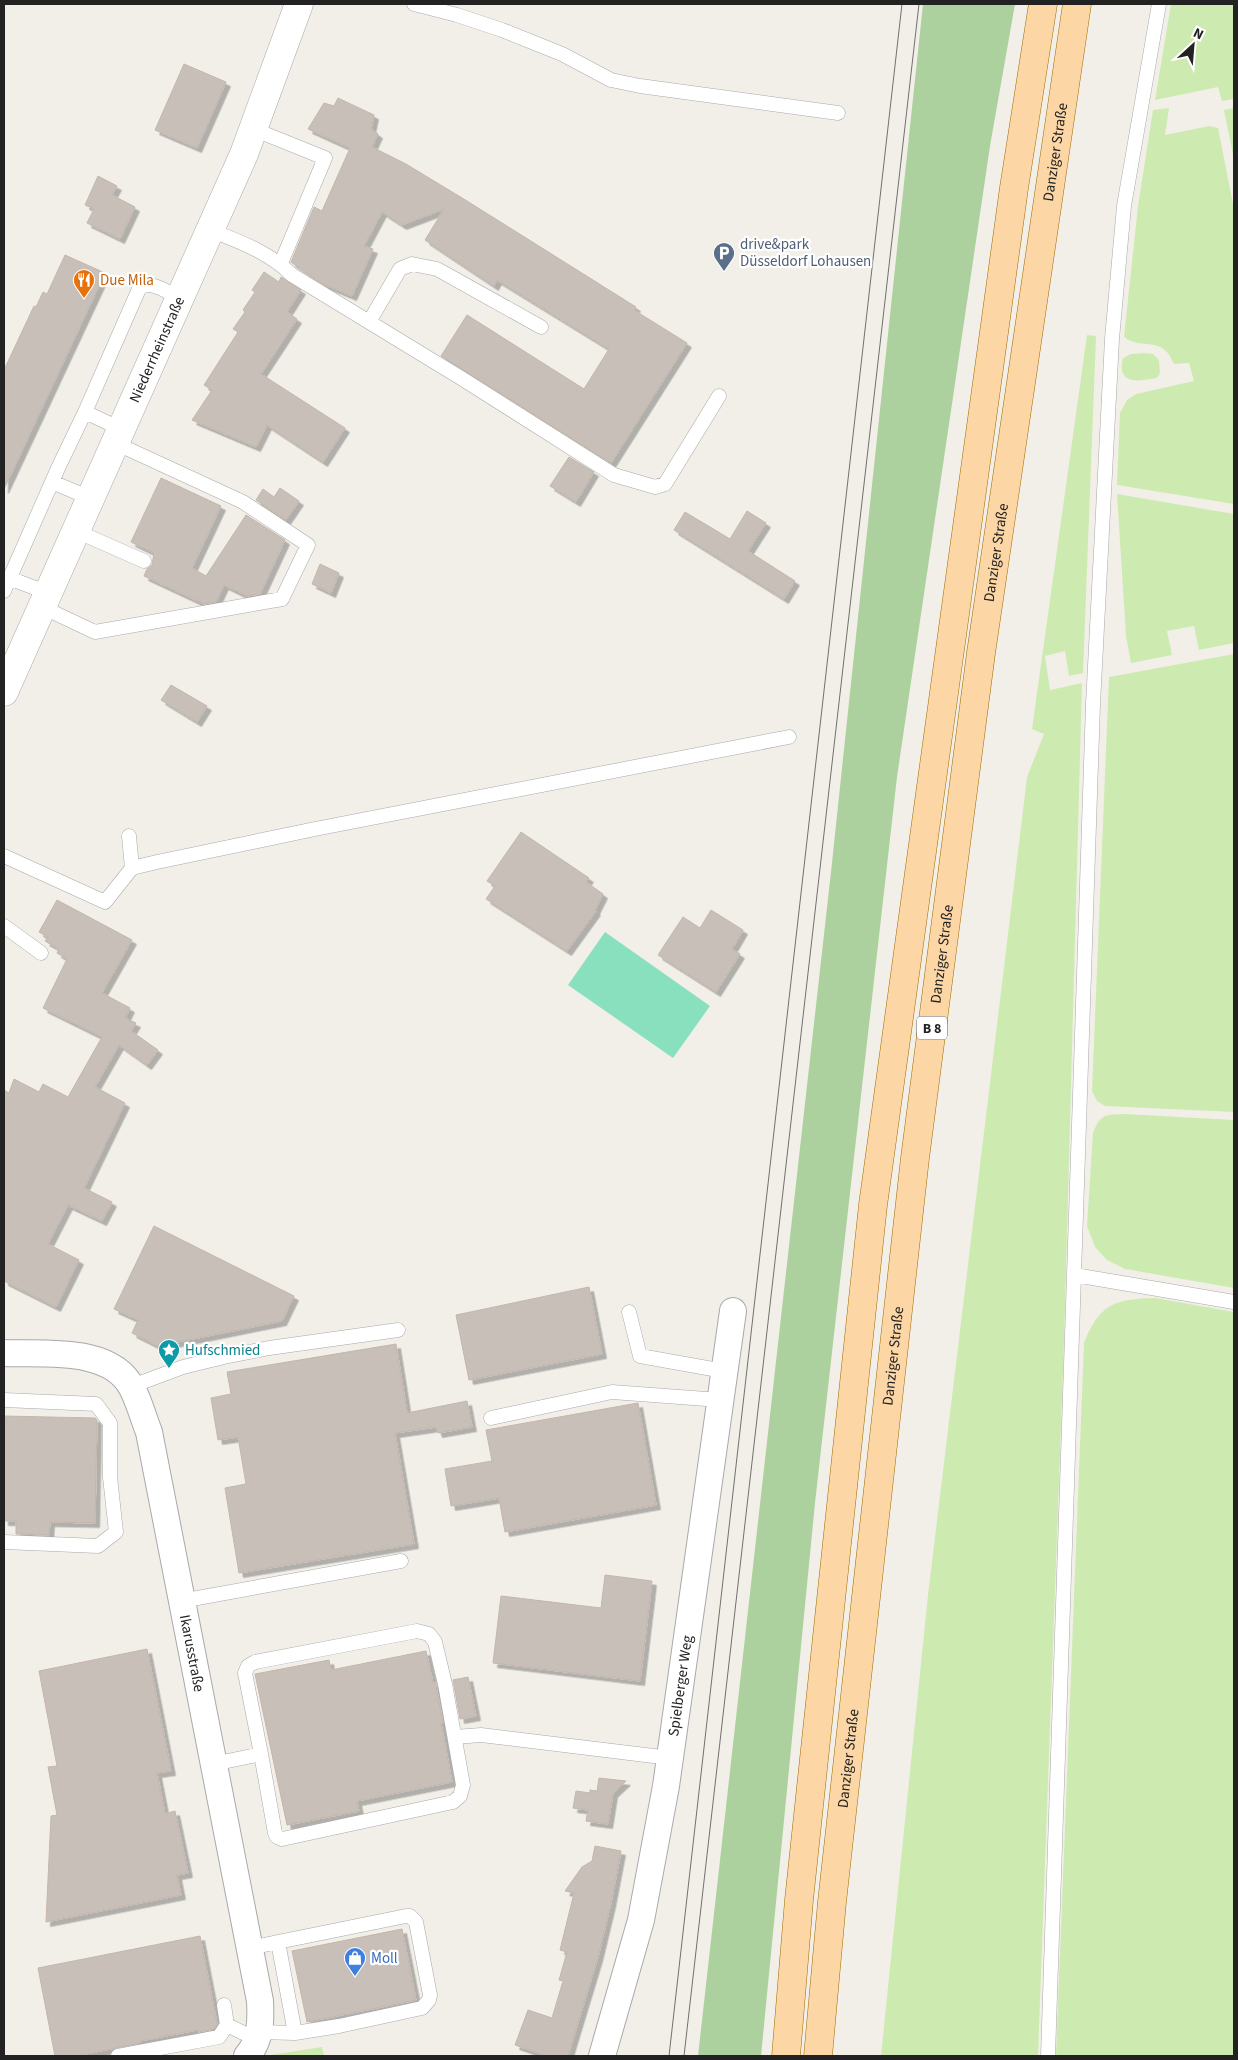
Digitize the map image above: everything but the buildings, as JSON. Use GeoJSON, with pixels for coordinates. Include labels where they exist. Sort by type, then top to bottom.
{"type":"FeatureCollection","features":[{"type":"Feature","properties":{"kind":"main road","name":"B 8"},"geometry":{"type":"LineString","coordinates":[[786,2056],[802,1880],[873,1205],[1014,188],[1043,4]]}},
{"type":"Feature","properties":{"kind":"main road","name":"Danziger Straße"},"geometry":{"type":"LineString","coordinates":[[818,2056],[834,1882],[916,1148],[981,653],[1077,4]]}},
{"type":"Feature","properties":{"kind":"street","name":"Niederrheinstraße"},"geometry":{"type":"LineString","coordinates":[[4,692],[210,230],[253,129],[299,4]]}},
{"type":"Feature","properties":{"kind":"street","name":"Spielberger Weg"},"geometry":{"type":"LineString","coordinates":[[602,2056],[641,1920],[670,1758],[733,1311]]}},
{"type":"Feature","properties":{"kind":"street","name":"Ikarusstraße"},"geometry":{"type":"LineString","coordinates":[[4,1353],[86,1356],[114,1366],[132,1386],[149,1432],[260,2001],[261,2028],[254,2042]]}},
{"type":"Feature","properties":{"kind":"lane"},"geometry":{"type":"LineString","coordinates":[[414,4],[482,22],[519,36],[562,54],[611,80],[640,86],[838,113]]}},
{"type":"Feature","properties":{"kind":"lane"},"geometry":{"type":"LineString","coordinates":[[1048,2056],[1094,694],[1112,340],[1124,206],[1159,4]]}},
{"type":"Feature","properties":{"kind":"lane"},"geometry":{"type":"LineString","coordinates":[[253,129],[326,158],[281,263]]}},
{"type":"Feature","properties":{"kind":"lane"},"geometry":{"type":"LineString","coordinates":[[210,230],[254,247],[281,263],[292,275],[614,476],[655,487],[665,484],[719,396]]}},
{"type":"Feature","properties":{"kind":"lane"},"geometry":{"type":"LineString","coordinates":[[369,322],[400,269],[412,264],[437,269],[541,327]]}},
{"type":"Feature","properties":{"kind":"lane"},"geometry":{"type":"LineString","coordinates":[[4,592],[139,289],[143,285],[149,284],[180,298]]}},
{"type":"Feature","properties":{"kind":"lane"},"geometry":{"type":"LineString","coordinates":[[9,578],[95,632],[282,599],[308,545],[243,502],[118,436],[85,412]]}},
{"type":"Feature","properties":{"kind":"lane"},"geometry":{"type":"LineString","coordinates":[[52,482],[90,498]]}},
{"type":"Feature","properties":{"kind":"lane"},"geometry":{"type":"LineString","coordinates":[[76,531],[144,561]]}},
{"type":"Feature","properties":{"kind":"lane"},"geometry":{"type":"LineString","coordinates":[[4,856],[105,902],[132,868],[315,828],[789,737]]}},
{"type":"Feature","properties":{"kind":"lane"},"geometry":{"type":"LineString","coordinates":[[129,836],[132,868]]}},
{"type":"Feature","properties":{"kind":"lane"},"geometry":{"type":"LineString","coordinates":[[4,926],[41,953]]}},
{"type":"Feature","properties":{"kind":"lane"},"geometry":{"type":"LineString","coordinates":[[1075,1275],[1234,1302]]}},
{"type":"Feature","properties":{"kind":"lane"},"geometry":{"type":"LineString","coordinates":[[629,1312],[640,1356],[724,1371]]}},
{"type":"Feature","properties":{"kind":"lane"},"geometry":{"type":"LineString","coordinates":[[132,1386],[183,1367],[224,1357],[269,1348],[398,1330]]}},
{"type":"Feature","properties":{"kind":"lane"},"geometry":{"type":"LineString","coordinates":[[491,1418],[612,1392],[720,1400]]}},
{"type":"Feature","properties":{"kind":"lane"},"geometry":{"type":"LineString","coordinates":[[4,1400],[96,1404],[110,1423],[110,1477],[116,1532],[98,1546],[4,1542]]}},
{"type":"Feature","properties":{"kind":"lane"},"geometry":{"type":"LineString","coordinates":[[181,1601],[401,1561]]}},
{"type":"Feature","properties":{"kind":"lane"},"geometry":{"type":"LineString","coordinates":[[418,1631],[429,1634],[435,1642],[463,1785],[460,1796],[453,1802],[282,1839],[277,1837],[275,1833],[261,1754],[246,1673],[248,1666],[255,1662],[317,1649],[418,1631]]}},
{"type":"Feature","properties":{"kind":"lane"},"geometry":{"type":"LineString","coordinates":[[454,1737],[497,1737],[670,1758]]}},
{"type":"Feature","properties":{"kind":"lane"},"geometry":{"type":"LineString","coordinates":[[213,1764],[261,1754]]}},
{"type":"Feature","properties":{"kind":"lane"},"geometry":{"type":"LineString","coordinates":[[227,2025],[254,2042],[422,2008],[429,2000],[430,1995],[416,1922],[410,1916],[250,1948]]}},
{"type":"Feature","properties":{"kind":"lane"},"geometry":{"type":"LineString","coordinates":[[278,1942],[296,2033]]}},
{"type":"Feature","properties":{"kind":"lane"},"geometry":{"type":"LineString","coordinates":[[118,2056],[136,2055],[215,2039],[224,2033],[227,2025],[224,2005]]}},
{"type":"Feature","properties":{"kind":"green space"},"geometry":{"type":"Polygon","coordinates":[[[923,4],[1015,4],[990,146],[897,777],[815,1503],[761,2056],[698,2056],[831,872],[923,4]]]}},
{"type":"Feature","properties":{"kind":"green space"},"geometry":{"type":"Polygon","coordinates":[[[1171,4],[1234,4],[1234,99],[1222,101],[1218,87],[1155,100],[1171,4]]]}},
{"type":"Feature","properties":{"kind":"green space"},"geometry":{"type":"Polygon","coordinates":[[[1169,108],[1165,135],[1209,126],[1218,128],[1234,209],[1234,504],[1117,485],[1120,413],[1127,400],[1136,394],[1194,381],[1189,363],[1174,364],[1164,349],[1151,344],[1131,341],[1124,337],[1138,206],[1153,110],[1169,108]]]}},
{"type":"Feature","properties":{"kind":"green space"},"geometry":{"type":"Polygon","coordinates":[[[1234,108],[1234,160],[1224,110],[1234,108]]]}},
{"type":"Feature","properties":{"kind":"green space"},"geometry":{"type":"Polygon","coordinates":[[[1087,335],[1096,336],[1083,673],[1069,676],[1065,651],[1045,656],[1050,690],[1082,683],[1064,1343],[1038,2056],[881,2056],[928,1595],[1027,777],[1044,734],[1032,729],[1087,335]]]}},
{"type":"Feature","properties":{"kind":"green space"},"geometry":{"type":"Polygon","coordinates":[[[1131,354],[1153,354],[1159,360],[1160,373],[1157,378],[1131,380],[1126,377],[1122,367],[1123,358],[1131,354]]]}},
{"type":"Feature","properties":{"kind":"green space"},"geometry":{"type":"Polygon","coordinates":[[[1117,494],[1234,514],[1234,643],[1199,650],[1194,626],[1167,631],[1172,655],[1131,663],[1126,636],[1117,494]]]}},
{"type":"Feature","properties":{"kind":"green space"},"geometry":{"type":"Polygon","coordinates":[[[1234,654],[1234,1112],[1105,1106],[1097,1101],[1092,1091],[1109,677],[1234,654]]]}},
{"type":"Feature","properties":{"kind":"green space"},"geometry":{"type":"Polygon","coordinates":[[[605,932],[710,1006],[673,1058],[568,985],[605,932]]]}},
{"type":"Feature","properties":{"kind":"green space"},"geometry":{"type":"Polygon","coordinates":[[[1125,1114],[1234,1120],[1234,1288],[1125,1269],[1107,1260],[1095,1247],[1087,1226],[1093,1133],[1104,1116],[1125,1114]]]}},
{"type":"Feature","properties":{"kind":"green space"},"geometry":{"type":"Polygon","coordinates":[[[1155,1298],[1234,1312],[1234,2056],[1056,2056],[1084,1343],[1096,1320],[1110,1306],[1129,1300],[1155,1298]]]}},
{"type":"Feature","properties":{"kind":"green space"},"geometry":{"type":"Polygon","coordinates":[[[322,2047],[324,2056],[264,2056],[322,2047]]]}},
{"type":"Feature","properties":{"kind":"tram line"},"geometry":{"type":"LineString","coordinates":[[669,2056],[902,4]]}},
{"type":"Feature","properties":{"kind":"tram line"},"geometry":{"type":"LineString","coordinates":[[684,2056],[919,4]]}},
{"type":"Feature","properties":{"kind":"place","name":"drive&park Düsseldorf Lohausen"},"geometry":{"type":"Point","coordinates":[724,272]}},
{"type":"Feature","properties":{"kind":"place","name":"Due Mila"},"geometry":{"type":"Point","coordinates":[84,299]}},
{"type":"Feature","properties":{"kind":"place","name":"Hufschmied"},"geometry":{"type":"Point","coordinates":[169,1369]}},
{"type":"Feature","properties":{"kind":"place","name":"Moll"},"geometry":{"type":"Point","coordinates":[355,1977]}}]}
